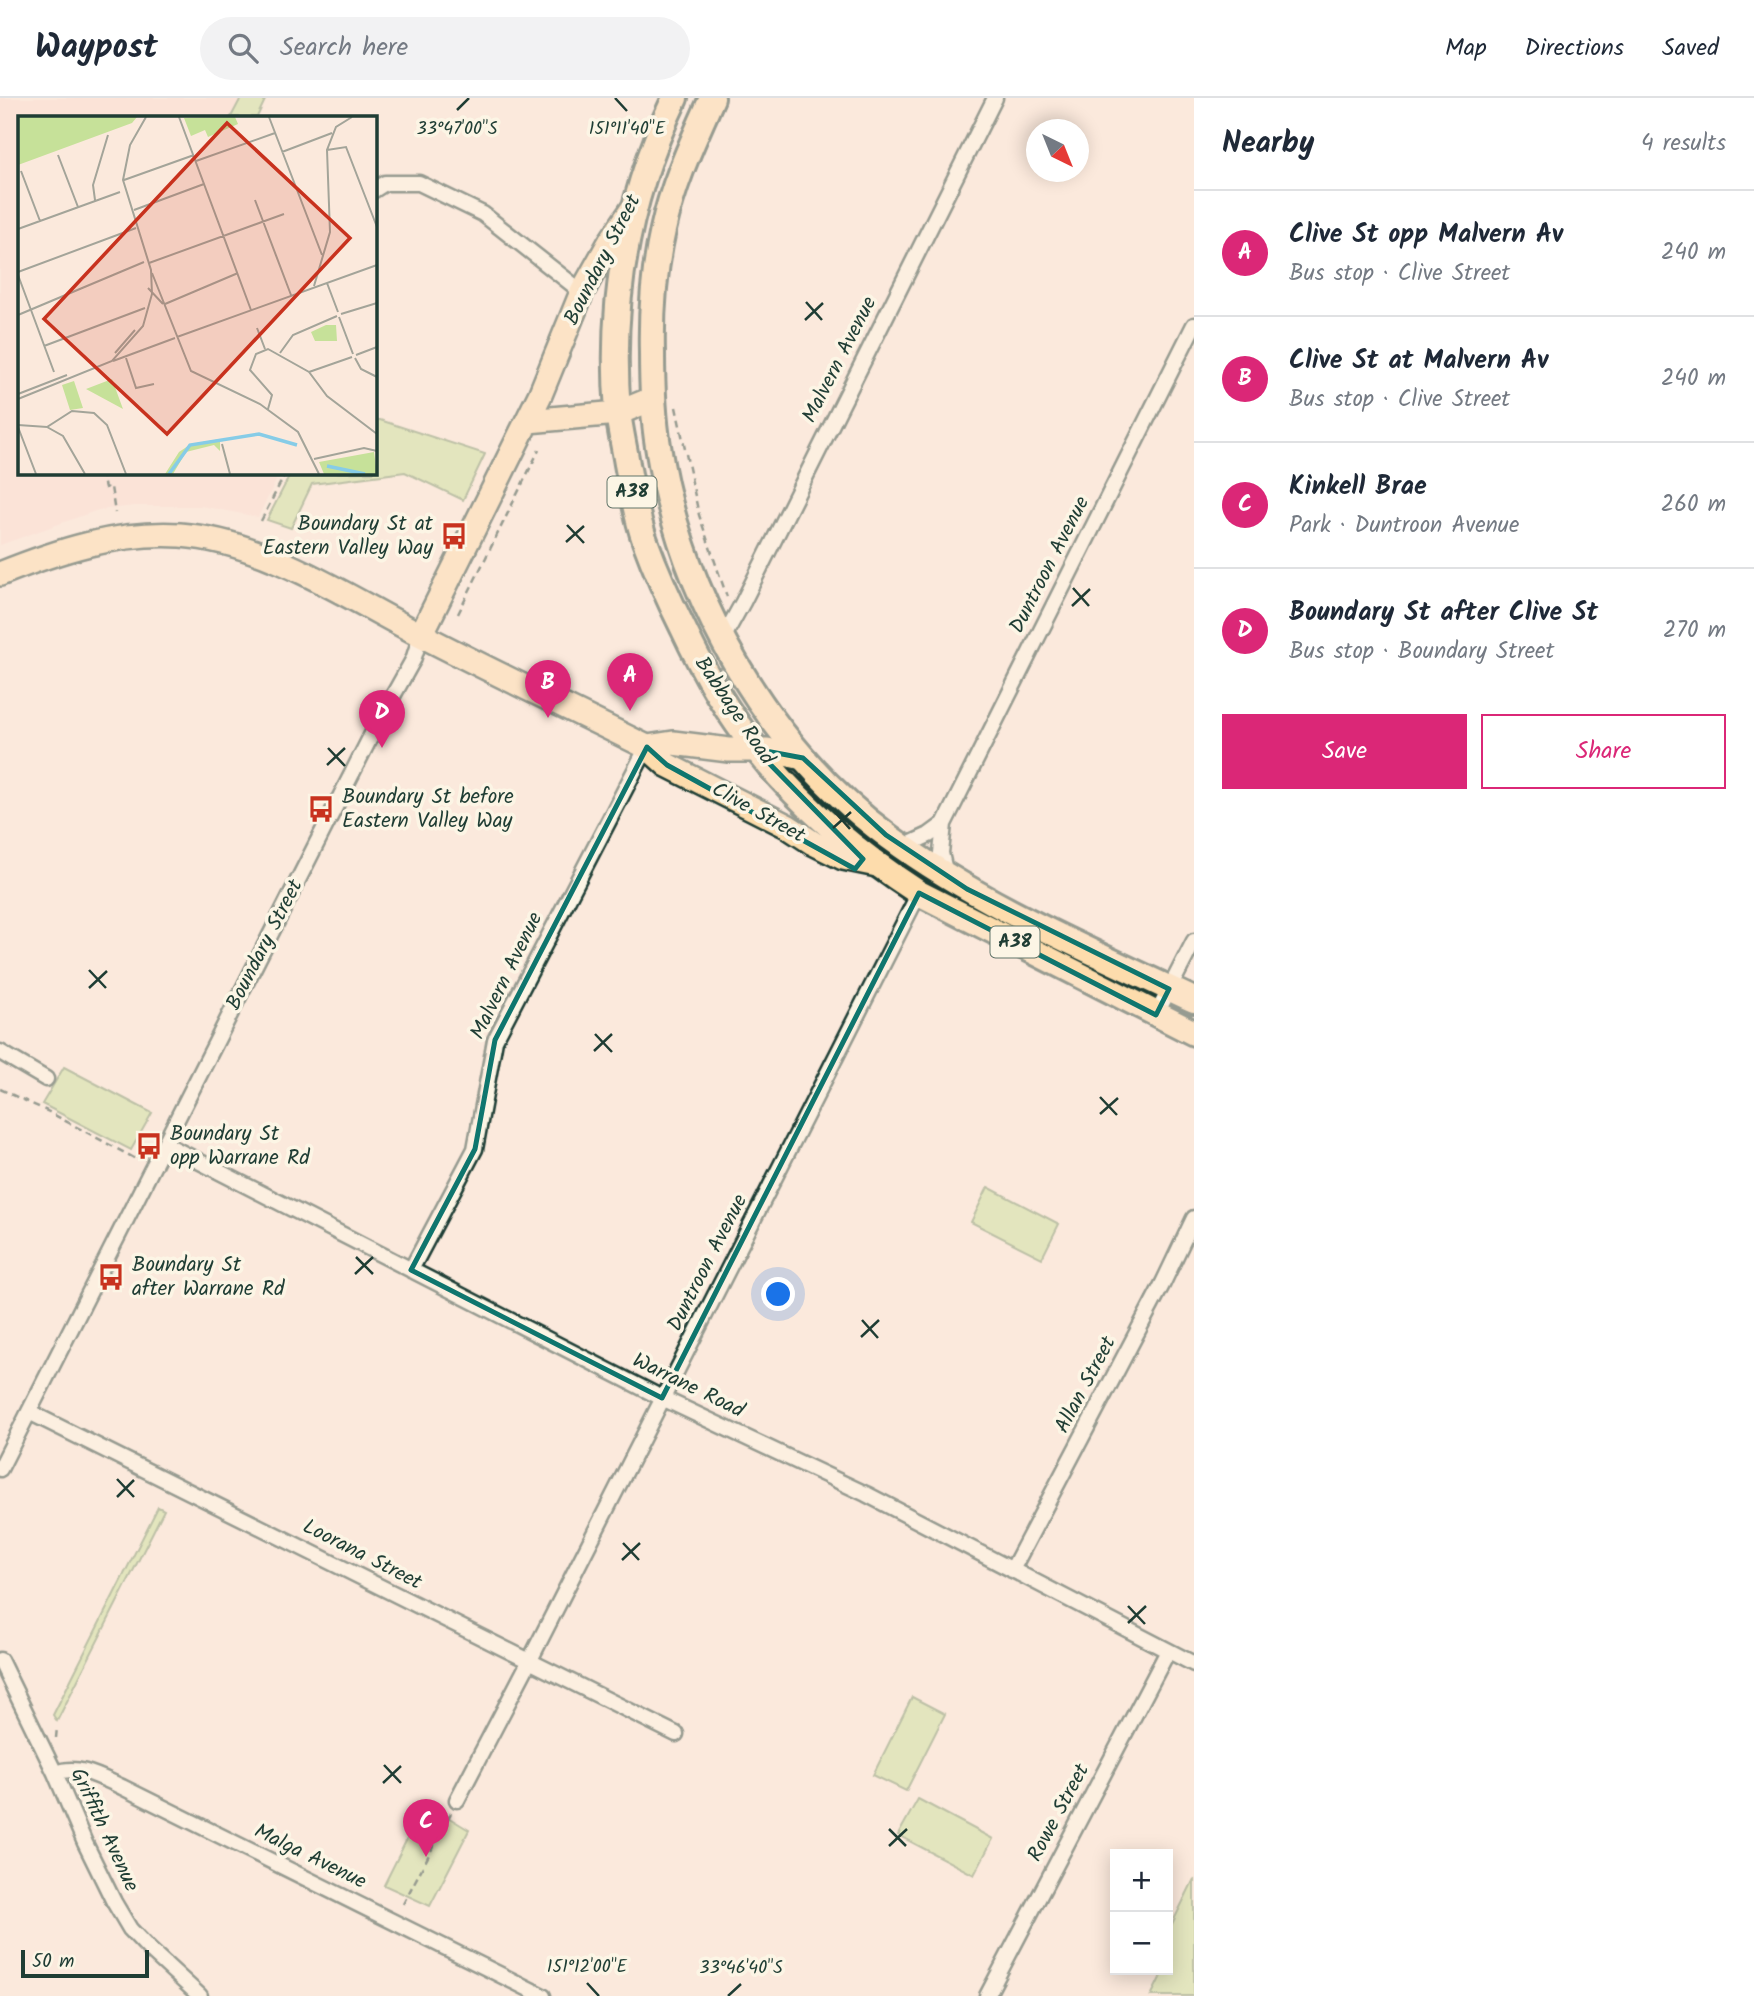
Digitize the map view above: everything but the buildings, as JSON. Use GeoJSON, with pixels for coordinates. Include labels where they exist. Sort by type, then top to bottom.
{"type":"FeatureCollection","features":[{"type":"Feature","properties":{"kind":"highway","name":"Boundary Street"},"geometry":{"type":"LineString","coordinates":[[633,208],[646,168],[676,98]]}},
{"type":"Feature","properties":{"kind":"highway","name":"Boundary Street"},"geometry":{"type":"LineString","coordinates":[[652,399],[652,328],[663,231],[676,180],[712,98]]}},
{"type":"Feature","properties":{"kind":"highway","name":"Babbage Road"},"geometry":{"type":"LineString","coordinates":[[633,208],[617,330],[618,413],[632,493],[644,539],[663,586],[701,664],[755,749],[824,821],[877,865],[919,893],[1194,1033]]}},
{"type":"Feature","properties":{"kind":"highway","name":"Babbage Road"},"geometry":{"type":"LineString","coordinates":[[652,399],[658,448],[677,531],[691,571],[722,640],[748,684],[803,758],[886,835],[967,888],[1194,1000]]}},
{"type":"Feature","properties":{"kind":"main road","name":"Boundary Street"},"geometry":{"type":"LineString","coordinates":[[421,635],[528,421],[582,292],[633,208]]}},
{"type":"Feature","properties":{"kind":"main road"},"geometry":{"type":"LineString","coordinates":[[528,421],[618,413],[652,399]]}},
{"type":"Feature","properties":{"kind":"main road","name":"Clive Street"},"geometry":{"type":"LineString","coordinates":[[0,574],[88,545],[145,535],[181,535],[243,548],[279,562],[647,747],[667,765],[787,826],[813,843],[843,858],[877,865]]}},
{"type":"Feature","properties":{"kind":"main road","name":"Clive Street"},"geometry":{"type":"LineString","coordinates":[[647,747],[673,743],[729,750],[755,749],[803,758]]}},
{"type":"Feature","properties":{"kind":"street","name":"Malvern Avenue"},"geometry":{"type":"LineString","coordinates":[[722,640],[995,98]]}},
{"type":"Feature","properties":{"kind":"street"},"geometry":{"type":"LineString","coordinates":[[376,189],[385,183],[419,183],[483,214],[582,292]]}},
{"type":"Feature","properties":{"kind":"street","name":"Duntroon Avenue"},"geometry":{"type":"LineString","coordinates":[[946,875],[942,853],[944,824],[1194,325]]}},
{"type":"Feature","properties":{"kind":"street","name":"Boundary Street"},"geometry":{"type":"LineString","coordinates":[[0,1469],[375,728],[413,660],[421,635]]}},
{"type":"Feature","properties":{"kind":"street","name":"Malvern Avenue"},"geometry":{"type":"LineString","coordinates":[[411,1270],[475,1149],[495,1040],[647,747]]}},
{"type":"Feature","properties":{"kind":"street"},"geometry":{"type":"LineString","coordinates":[[902,846],[929,835],[944,824]]}},
{"type":"Feature","properties":{"kind":"street","name":"Duntroon Avenue"},"geometry":{"type":"LineString","coordinates":[[457,1800],[919,893]]}},
{"type":"Feature","properties":{"kind":"street"},"geometry":{"type":"LineString","coordinates":[[1156,1015],[1194,941]]}},
{"type":"Feature","properties":{"kind":"street"},"geometry":{"type":"LineString","coordinates":[[0,1052],[46,1079]]}},
{"type":"Feature","properties":{"kind":"street","name":"Warrane Road"},"geometry":{"type":"LineString","coordinates":[[164,1144],[662,1398],[866,1494],[1194,1664]]}},
{"type":"Feature","properties":{"kind":"street","name":"Allan Street"},"geometry":{"type":"LineString","coordinates":[[1012,1570],[1163,1283],[1194,1218]]}},
{"type":"Feature","properties":{"kind":"street","name":"Loorana Street"},"geometry":{"type":"LineString","coordinates":[[29,1412],[676,1734]]}},
{"type":"Feature","properties":{"kind":"street","name":"Rowe Street"},"geometry":{"type":"LineString","coordinates":[[987,1996],[1168,1651]]}},
{"type":"Feature","properties":{"kind":"street","name":"Griffith Avenue"},"geometry":{"type":"LineString","coordinates":[[0,1660],[114,1902],[130,1928],[150,1950],[200,1996]]}},
{"type":"Feature","properties":{"kind":"street","name":"Malga Avenue"},"geometry":{"type":"LineString","coordinates":[[55,1773],[65,1769],[83,1770],[122,1787],[543,1996]]}},
{"type":"Feature","properties":{"kind":"path"},"geometry":{"type":"LineString","coordinates":[[676,408],[699,515],[728,600]]}},
{"type":"Feature","properties":{"kind":"path"},"geometry":{"type":"LineString","coordinates":[[458,614],[539,450]]}},
{"type":"Feature","properties":{"kind":"path"},"geometry":{"type":"LineString","coordinates":[[102,474],[105,488],[111,488],[115,513]]}},
{"type":"Feature","properties":{"kind":"path"},"geometry":{"type":"LineString","coordinates":[[261,521],[285,474]]}},
{"type":"Feature","properties":{"kind":"path"},"geometry":{"type":"LineString","coordinates":[[0,1089],[136,1159]]}},
{"type":"Feature","properties":{"kind":"path"},"geometry":{"type":"LineString","coordinates":[[403,1904],[457,1800]]}},
{"type":"Feature","properties":{"kind":"highlighted area"},"geometry":{"type":"Polygon","coordinates":[[[647,747],[667,765],[855,869],[863,859],[755,749],[803,758],[886,835],[967,889],[1169,989],[1156,1015],[919,893],[662,1398],[411,1270],[475,1149],[495,1040],[647,747]]]}},
{"type":"Feature","properties":{"kind":"shaded area"},"geometry":{"type":"Polygon","coordinates":[[[0,98],[241,98],[232,116],[18,116],[18,474],[280,474],[258,517],[201,506],[135,506],[98,510],[0,545],[0,98]]]}},
{"type":"Feature","properties":{"kind":"green space"},"geometry":{"type":"Polygon","coordinates":[[[241,98],[266,98],[257,116],[232,116],[241,98]]]}},
{"type":"Feature","properties":{"kind":"green space"},"geometry":{"type":"Polygon","coordinates":[[[376,420],[485,454],[463,500],[405,472],[312,484],[291,528],[267,520],[290,474],[376,474],[376,420]]]}},
{"type":"Feature","properties":{"kind":"green space"},"geometry":{"type":"Polygon","coordinates":[[[64,1067],[152,1113],[131,1150],[42,1104],[64,1067]]]}},
{"type":"Feature","properties":{"kind":"green space"},"geometry":{"type":"Polygon","coordinates":[[[988,1187],[1059,1224],[1042,1258],[971,1222],[988,1187]]]}},
{"type":"Feature","properties":{"kind":"green space"},"geometry":{"type":"Polygon","coordinates":[[[158,1507],[164,1510],[57,1721],[53,1715],[158,1507]]]}},
{"type":"Feature","properties":{"kind":"green space"},"geometry":{"type":"Polygon","coordinates":[[[912,1697],[945,1714],[906,1791],[873,1775],[912,1697]]]}},
{"type":"Feature","properties":{"kind":"green space"},"geometry":{"type":"Polygon","coordinates":[[[918,1799],[993,1839],[974,1875],[898,1835],[918,1799]]]}},
{"type":"Feature","properties":{"kind":"green space"},"geometry":{"type":"Polygon","coordinates":[[[425,1803],[469,1830],[430,1906],[384,1885],[425,1803]]]}},
{"type":"Feature","properties":{"kind":"green space"},"geometry":{"type":"Polygon","coordinates":[[[1194,1879],[1194,1996],[1151,1996],[1162,1975],[1173,1975],[1173,1922],[1194,1879]]]}},
{"type":"Feature","properties":{"kind":"place","name":"Boundary St at Eastern Valley Way"},"geometry":{"type":"Point","coordinates":[454,536]}},
{"type":"Feature","properties":{"kind":"place","name":"Clive St opp Malvern Av"},"geometry":{"type":"Point","coordinates":[630,711]}},
{"type":"Feature","properties":{"kind":"place","name":"Clive St at Malvern Av"},"geometry":{"type":"Point","coordinates":[548,718]}},
{"type":"Feature","properties":{"kind":"place","name":"Boundary St after Clive St"},"geometry":{"type":"Point","coordinates":[382,748]}},
{"type":"Feature","properties":{"kind":"place","name":"Boundary St before Eastern Valley Way"},"geometry":{"type":"Point","coordinates":[321,809]}},
{"type":"Feature","properties":{"kind":"place","name":"Boundary St opp Warrane Rd"},"geometry":{"type":"Point","coordinates":[149,1146]}},
{"type":"Feature","properties":{"kind":"place","name":"Boundary St after Warrane Rd"},"geometry":{"type":"Point","coordinates":[111,1277]}},
{"type":"Feature","properties":{"kind":"place","name":"Kinkell Brae"},"geometry":{"type":"Point","coordinates":[426,1857]}}]}
